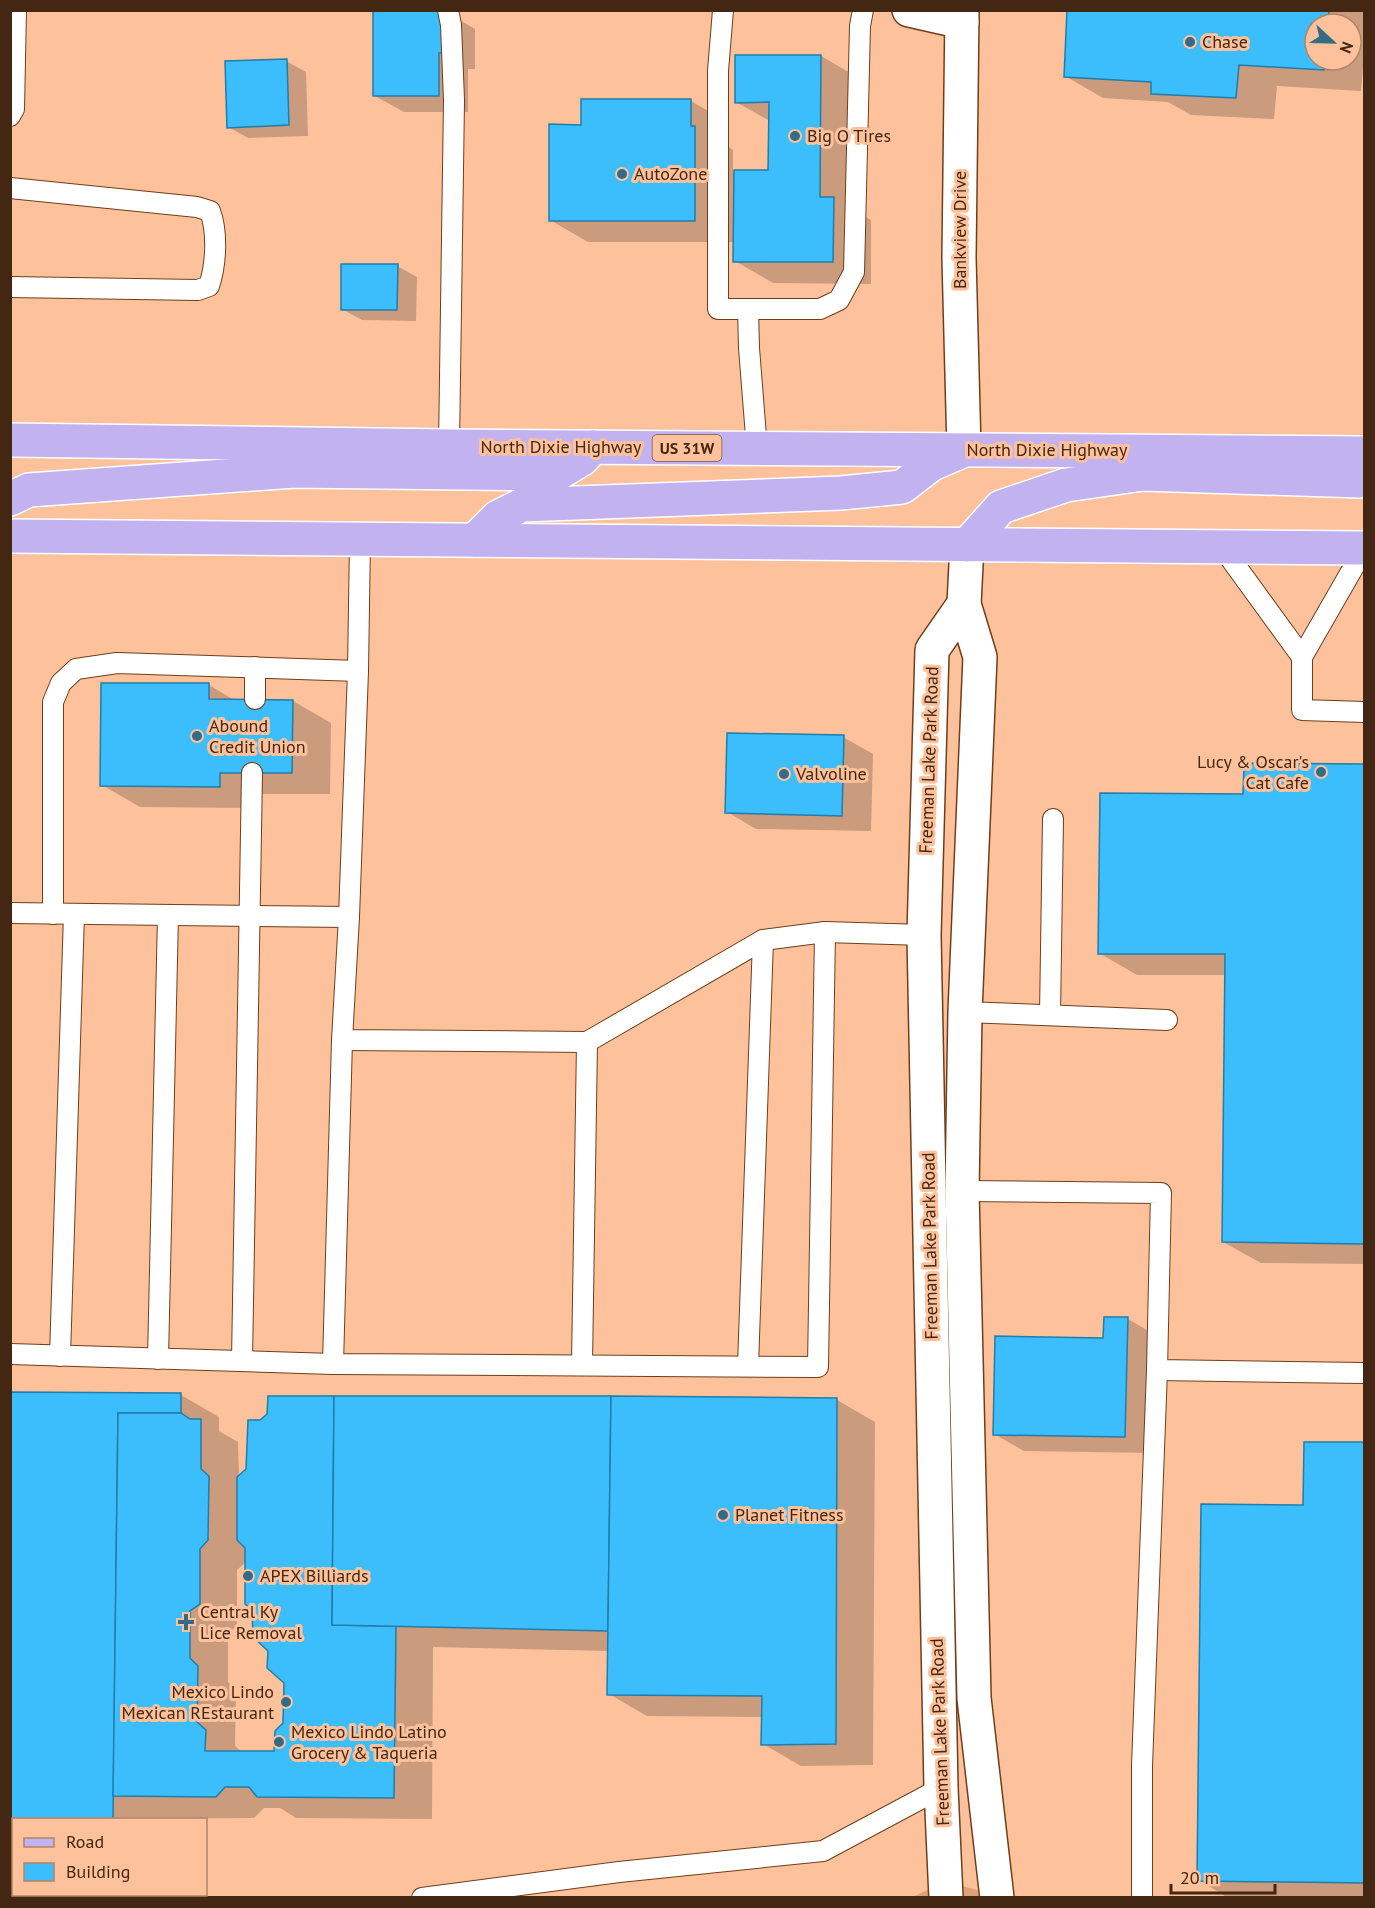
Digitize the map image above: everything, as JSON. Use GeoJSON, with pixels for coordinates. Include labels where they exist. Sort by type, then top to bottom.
{"type":"FeatureCollection","features":[{"type":"Feature","properties":{"kind":"main road","name":"North Dixie Highway"},"geometry":{"type":"LineString","coordinates":[[10,440],[757,449],[1365,453]]}},
{"type":"Feature","properties":{"kind":"main road"},"geometry":{"type":"LineString","coordinates":[[10,499],[29,490],[294,471],[558,474],[582,459],[593,447]]}},
{"type":"Feature","properties":{"kind":"main road"},"geometry":{"type":"LineString","coordinates":[[475,540],[498,517],[522,505],[841,493],[902,487],[932,464],[964,450]]}},
{"type":"Feature","properties":{"kind":"main road"},"geometry":{"type":"LineString","coordinates":[[967,545],[1000,507],[1065,485],[1143,474],[1360,481],[1365,479]]}},
{"type":"Feature","properties":{"kind":"main road"},"geometry":{"type":"LineString","coordinates":[[10,536],[1365,548]]}},
{"type":"Feature","properties":{"kind":"street"},"geometry":{"type":"LineString","coordinates":[[909,10],[962,16]]}},
{"type":"Feature","properties":{"kind":"street","name":"Bankview Drive"},"geometry":{"type":"LineString","coordinates":[[962,16],[959,258],[964,450]]}},
{"type":"Feature","properties":{"kind":"street","name":"Freeman Lake Park Road"},"geometry":{"type":"LineString","coordinates":[[967,545],[964,604],[980,657],[965,1012],[962,1191],[974,1698],[997,1898]]}},
{"type":"Feature","properties":{"kind":"street","name":"Freeman Lake Park Road"},"geometry":{"type":"LineString","coordinates":[[946,1898],[941,1788],[924,935],[932,650],[964,604]]}},
{"type":"Feature","properties":{"kind":"lane"},"geometry":{"type":"LineString","coordinates":[[10,116],[14,109],[16,10]]}},
{"type":"Feature","properties":{"kind":"lane"},"geometry":{"type":"LineString","coordinates":[[448,10],[451,25],[454,100],[449,446]]}},
{"type":"Feature","properties":{"kind":"lane"},"geometry":{"type":"LineString","coordinates":[[723,10],[718,71],[718,309],[820,309],[839,300],[854,272],[860,26],[863,10]]}},
{"type":"Feature","properties":{"kind":"lane"},"geometry":{"type":"LineString","coordinates":[[10,188],[197,207],[210,211],[215,225],[213,276],[209,286],[198,290],[10,287]]}},
{"type":"Feature","properties":{"kind":"lane"},"geometry":{"type":"LineString","coordinates":[[748,309],[757,449]]}},
{"type":"Feature","properties":{"kind":"lane"},"geometry":{"type":"LineString","coordinates":[[333,1364],[342,1040],[358,671],[360,540]]}},
{"type":"Feature","properties":{"kind":"lane"},"geometry":{"type":"LineString","coordinates":[[1222,547],[1302,657]]}},
{"type":"Feature","properties":{"kind":"lane"},"geometry":{"type":"LineString","coordinates":[[1365,548],[1302,657],[1302,710],[1365,712]]}},
{"type":"Feature","properties":{"kind":"lane"},"geometry":{"type":"LineString","coordinates":[[53,914],[53,702],[61,683],[76,669],[117,663],[358,671]]}},
{"type":"Feature","properties":{"kind":"lane"},"geometry":{"type":"LineString","coordinates":[[255,668],[255,699]]}},
{"type":"Feature","properties":{"kind":"lane"},"geometry":{"type":"LineString","coordinates":[[242,1361],[252,773]]}},
{"type":"Feature","properties":{"kind":"lane"},"geometry":{"type":"LineString","coordinates":[[1050,1015],[1053,819]]}},
{"type":"Feature","properties":{"kind":"lane"},"geometry":{"type":"LineString","coordinates":[[10,913],[349,917]]}},
{"type":"Feature","properties":{"kind":"lane"},"geometry":{"type":"LineString","coordinates":[[60,1356],[74,914]]}},
{"type":"Feature","properties":{"kind":"lane"},"geometry":{"type":"LineString","coordinates":[[158,1359],[168,915]]}},
{"type":"Feature","properties":{"kind":"lane"},"geometry":{"type":"LineString","coordinates":[[10,1354],[333,1364],[818,1367],[825,932]]}},
{"type":"Feature","properties":{"kind":"lane"},"geometry":{"type":"LineString","coordinates":[[342,1040],[587,1042],[763,940],[825,932],[924,935]]}},
{"type":"Feature","properties":{"kind":"lane"},"geometry":{"type":"LineString","coordinates":[[748,1366],[763,940]]}},
{"type":"Feature","properties":{"kind":"lane"},"geometry":{"type":"LineString","coordinates":[[965,1012],[1167,1020]]}},
{"type":"Feature","properties":{"kind":"lane"},"geometry":{"type":"LineString","coordinates":[[582,1364],[587,1042]]}},
{"type":"Feature","properties":{"kind":"lane"},"geometry":{"type":"LineString","coordinates":[[962,1191],[1161,1193],[1157,1370],[1142,1766],[1142,1898]]}},
{"type":"Feature","properties":{"kind":"lane"},"geometry":{"type":"LineString","coordinates":[[1157,1370],[1365,1373]]}},
{"type":"Feature","properties":{"kind":"lane"},"geometry":{"type":"LineString","coordinates":[[422,1898],[618,1872],[823,1851],[941,1788]]}},
{"type":"Feature","properties":{"kind":"shaded area"},"geometry":{"type":"Polygon","coordinates":[[[946,1882],[997,1895],[997,1898],[910,1898],[946,1882]]]}},
{"type":"Feature","properties":{"kind":"building","name":"Chase"},"geometry":{"type":"Polygon","coordinates":[[[1067,10],[1329,10],[1329,12],[1303,12],[1303,69],[1239,65],[1236,98],[1151,94],[1151,82],[1064,77],[1067,10]]]}},
{"type":"Feature","properties":{"kind":"building"},"geometry":{"type":"Polygon","coordinates":[[[373,11],[446,11],[446,53],[439,53],[439,96],[373,96],[373,11]]]}},
{"type":"Feature","properties":{"kind":"building","name":"Big O Tires"},"geometry":{"type":"Polygon","coordinates":[[[735,55],[821,55],[820,197],[834,197],[833,262],[733,262],[734,170],[768,170],[769,102],[735,103],[735,55]]]}},
{"type":"Feature","properties":{"kind":"building"},"geometry":{"type":"Polygon","coordinates":[[[287,59],[289,125],[227,128],[225,61],[287,59]]]}},
{"type":"Feature","properties":{"kind":"building","name":"AutoZone"},"geometry":{"type":"Polygon","coordinates":[[[581,99],[691,99],[691,126],[695,126],[695,221],[549,221],[549,124],[581,125],[581,99]]]}},
{"type":"Feature","properties":{"kind":"building"},"geometry":{"type":"Polygon","coordinates":[[[341,264],[398,264],[397,310],[341,310],[341,264]]]}},
{"type":"Feature","properties":{"kind":"building","name":"Abound Credit Union"},"geometry":{"type":"Polygon","coordinates":[[[101,683],[209,683],[209,699],[293,700],[292,773],[220,773],[220,787],[100,786],[101,683]]]}},
{"type":"Feature","properties":{"kind":"building","name":"Valvoline"},"geometry":{"type":"Polygon","coordinates":[[[727,733],[844,735],[842,816],[725,813],[727,733]]]}},
{"type":"Feature","properties":{"kind":"building"},"geometry":{"type":"Polygon","coordinates":[[[1244,763],[1364,764],[1364,1244],[1222,1242],[1225,954],[1098,954],[1100,793],[1243,794],[1244,763]]]}},
{"type":"Feature","properties":{"kind":"building"},"geometry":{"type":"Polygon","coordinates":[[[1104,1317],[1128,1317],[1125,1437],[993,1435],[995,1336],[1103,1338],[1104,1317]]]}},
{"type":"Feature","properties":{"kind":"building"},"geometry":{"type":"Polygon","coordinates":[[[10,1392],[181,1393],[181,1413],[118,1413],[113,1818],[12,1818],[12,1875],[10,1875],[10,1392]]]}},
{"type":"Feature","properties":{"kind":"building"},"geometry":{"type":"Polygon","coordinates":[[[268,1396],[334,1396],[332,1625],[396,1626],[394,1798],[257,1797],[249,1787],[225,1787],[216,1797],[113,1796],[118,1413],[181,1413],[190,1419],[201,1419],[201,1469],[209,1476],[208,1540],[200,1549],[200,1604],[190,1611],[190,1658],[198,1666],[197,1722],[206,1730],[205,1751],[274,1751],[275,1731],[283,1723],[284,1683],[267,1668],[268,1651],[253,1637],[252,1611],[245,1604],[245,1548],[237,1540],[237,1477],[246,1469],[248,1420],[260,1420],[267,1414],[268,1396]]]}},
{"type":"Feature","properties":{"kind":"building"},"geometry":{"type":"Polygon","coordinates":[[[334,1396],[611,1396],[608,1631],[332,1625],[334,1396]]]}},
{"type":"Feature","properties":{"kind":"building","name":"Planet Fitness"},"geometry":{"type":"Polygon","coordinates":[[[611,1396],[837,1398],[836,1744],[761,1745],[762,1696],[607,1695],[611,1396]]]}},
{"type":"Feature","properties":{"kind":"building"},"geometry":{"type":"Polygon","coordinates":[[[1304,1442],[1364,1442],[1364,1883],[1197,1881],[1201,1504],[1303,1505],[1304,1442]]]}},
{"type":"Feature","properties":{"kind":"place","name":"Chase"},"geometry":{"type":"Point","coordinates":[1190,42]}},
{"type":"Feature","properties":{"kind":"place","name":"Big O Tires"},"geometry":{"type":"Point","coordinates":[795,136]}},
{"type":"Feature","properties":{"kind":"place","name":"AutoZone"},"geometry":{"type":"Point","coordinates":[622,174]}},
{"type":"Feature","properties":{"kind":"place","name":"Abound Credit Union"},"geometry":{"type":"Point","coordinates":[197,736]}},
{"type":"Feature","properties":{"kind":"place","name":"Lucy & Oscar's Cat Cafe"},"geometry":{"type":"Point","coordinates":[1321,772]}},
{"type":"Feature","properties":{"kind":"place","name":"Valvoline"},"geometry":{"type":"Point","coordinates":[784,774]}},
{"type":"Feature","properties":{"kind":"place","name":"Planet Fitness"},"geometry":{"type":"Point","coordinates":[723,1515]}},
{"type":"Feature","properties":{"kind":"place","name":"APEX Billiards"},"geometry":{"type":"Point","coordinates":[248,1576]}},
{"type":"Feature","properties":{"kind":"place","name":"Central Ky Lice Removal"},"geometry":{"type":"Point","coordinates":[186,1622]}},
{"type":"Feature","properties":{"kind":"place","name":"Mexico Lindo Mexican REstaurant"},"geometry":{"type":"Point","coordinates":[286,1702]}},
{"type":"Feature","properties":{"kind":"place","name":"Mexico Lindo Latino Grocery & Taqueria"},"geometry":{"type":"Point","coordinates":[279,1742]}}]}
